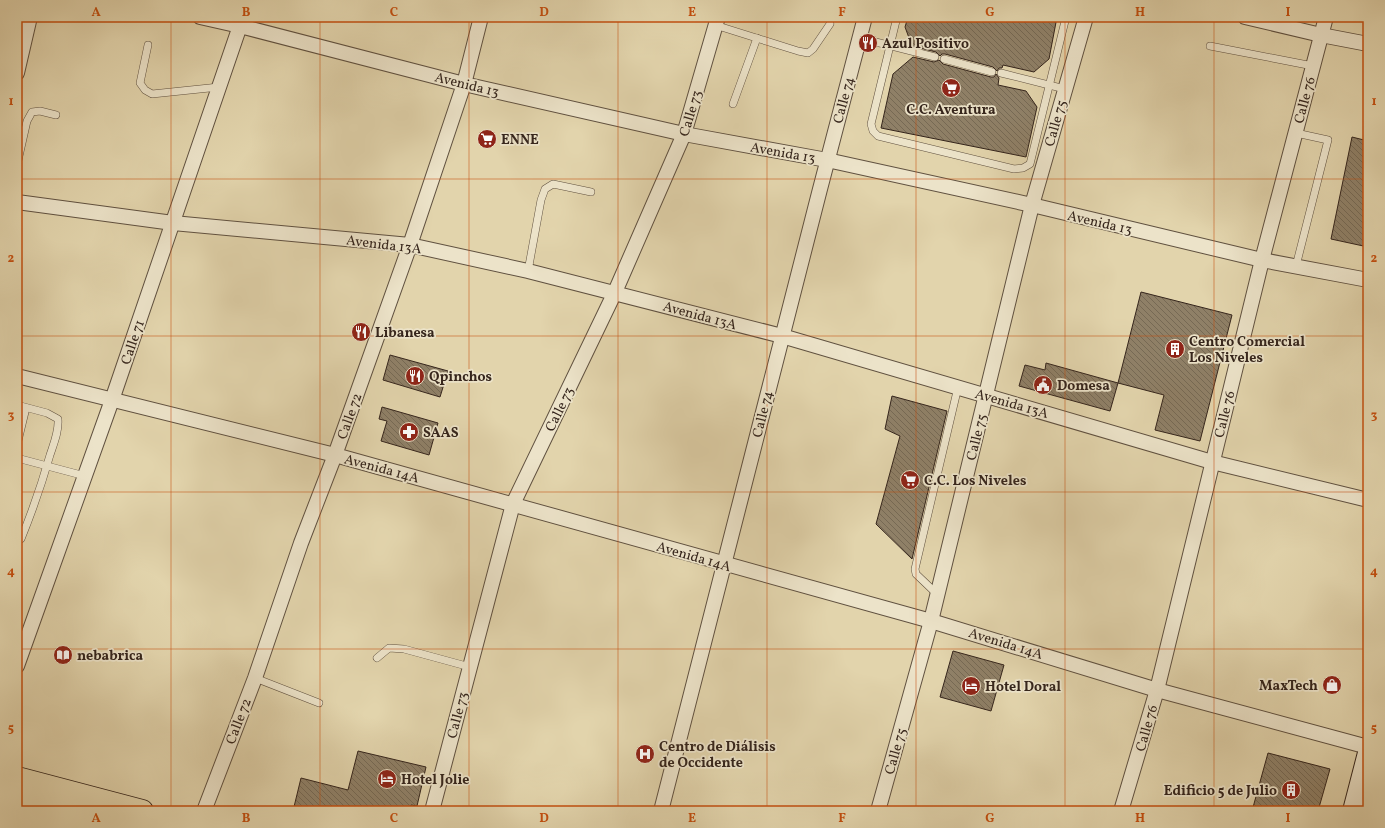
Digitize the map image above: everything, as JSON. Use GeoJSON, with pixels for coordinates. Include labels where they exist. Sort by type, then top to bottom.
{"type":"FeatureCollection","features":[{"type":"Feature","properties":{"kind":"main road"},"geometry":{"type":"LineString","coordinates":[[1353,811],[1368,752]]}},
{"type":"Feature","properties":{"kind":"main road"},"geometry":{"type":"LineString","coordinates":[[17,778],[142,811]]}},
{"type":"Feature","properties":{"kind":"main road"},"geometry":{"type":"LineString","coordinates":[[17,795],[83,811]]}},
{"type":"Feature","properties":{"kind":"main road"},"geometry":{"type":"LineString","coordinates":[[1366,811],[1368,804]]}},
{"type":"Feature","properties":{"kind":"street"},"geometry":{"type":"LineString","coordinates":[[17,73],[30,17]]}},
{"type":"Feature","properties":{"kind":"street","name":"Avenida 13"},"geometry":{"type":"LineString","coordinates":[[200,17],[242,21],[464,84],[684,134],[827,160],[1262,260],[1368,280]]}},
{"type":"Feature","properties":{"kind":"street","name":"Calle 72"},"geometry":{"type":"LineString","coordinates":[[204,811],[254,678],[301,543],[335,455],[410,245],[464,84],[480,17]]}},
{"type":"Feature","properties":{"kind":"street","name":"Calle 74"},"geometry":{"type":"LineString","coordinates":[[661,811],[827,160],[865,17]]}},
{"type":"Feature","properties":{"kind":"street","name":"Calle 75"},"geometry":{"type":"LineString","coordinates":[[878,811],[938,595],[1032,206],[1086,17]]}},
{"type":"Feature","properties":{"kind":"street"},"geometry":{"type":"LineString","coordinates":[[1245,17],[1321,35],[1368,44]]}},
{"type":"Feature","properties":{"kind":"street","name":"Calle 76"},"geometry":{"type":"LineString","coordinates":[[1121,811],[1157,690],[1262,260],[1326,17]]}},
{"type":"Feature","properties":{"kind":"street","name":"Calle 71"},"geometry":{"type":"LineString","coordinates":[[17,666],[112,400],[242,21]]}},
{"type":"Feature","properties":{"kind":"street","name":"Calle 73"},"geometry":{"type":"LineString","coordinates":[[432,811],[513,504],[615,292],[684,134],[716,21]]}},
{"type":"Feature","properties":{"kind":"street","name":"Avenida 13A"},"geometry":{"type":"LineString","coordinates":[[17,202],[173,223],[410,245],[528,271],[615,292],[782,336],[1212,462],[1368,500]]}},
{"type":"Feature","properties":{"kind":"street","name":"Avenida 14A"},"geometry":{"type":"LineString","coordinates":[[17,376],[335,455],[931,620],[1157,690],[1368,747]]}},
{"type":"Feature","properties":{"kind":"lane"},"geometry":{"type":"LineString","coordinates":[[897,17],[871,124],[873,131],[878,136],[1014,169],[1023,168],[1030,164],[1066,17]]}},
{"type":"Feature","properties":{"kind":"lane"},"geometry":{"type":"LineString","coordinates":[[716,21],[757,38],[798,52],[808,53],[814,49],[830,24]]}},
{"type":"Feature","properties":{"kind":"lane"},"geometry":{"type":"LineString","coordinates":[[734,104],[757,38]]}},
{"type":"Feature","properties":{"kind":"lane"},"geometry":{"type":"LineString","coordinates":[[860,38],[935,57]]}},
{"type":"Feature","properties":{"kind":"lane"},"geometry":{"type":"LineString","coordinates":[[148,45],[140,83],[145,90],[152,94],[219,87]]}},
{"type":"Feature","properties":{"kind":"lane"},"geometry":{"type":"LineString","coordinates":[[1210,46],[1313,66]]}},
{"type":"Feature","properties":{"kind":"lane"},"geometry":{"type":"LineString","coordinates":[[944,59],[992,72]]}},
{"type":"Feature","properties":{"kind":"lane"},"geometry":{"type":"LineString","coordinates":[[1001,73],[1065,89]]}},
{"type":"Feature","properties":{"kind":"lane"},"geometry":{"type":"LineString","coordinates":[[17,165],[27,121],[32,112],[40,111],[56,115]]}},
{"type":"Feature","properties":{"kind":"lane"},"geometry":{"type":"LineString","coordinates":[[1296,133],[1328,140],[1296,266]]}},
{"type":"Feature","properties":{"kind":"lane"},"geometry":{"type":"LineString","coordinates":[[528,271],[541,200],[545,189],[553,184],[591,192]]}},
{"type":"Feature","properties":{"kind":"lane"},"geometry":{"type":"LineString","coordinates":[[938,595],[921,580],[916,574],[915,569],[958,387]]}},
{"type":"Feature","properties":{"kind":"lane"},"geometry":{"type":"LineString","coordinates":[[17,406],[47,413],[58,419],[58,427],[47,466],[21,540],[17,540]]}},
{"type":"Feature","properties":{"kind":"lane"},"geometry":{"type":"LineString","coordinates":[[17,445],[26,408]]}},
{"type":"Feature","properties":{"kind":"lane"},"geometry":{"type":"LineString","coordinates":[[17,458],[85,476]]}},
{"type":"Feature","properties":{"kind":"lane"},"geometry":{"type":"LineString","coordinates":[[377,658],[389,648],[404,649],[470,667]]}},
{"type":"Feature","properties":{"kind":"lane"},"geometry":{"type":"LineString","coordinates":[[254,678],[319,703]]}},
{"type":"Feature","properties":{"kind":"building"},"geometry":{"type":"Polygon","coordinates":[[[908,17],[1057,17],[1049,59],[1034,72],[1003,65],[1002,68],[999,68],[997,71],[993,67],[945,54],[940,56],[936,52],[912,46],[905,27],[908,17]]]}},
{"type":"Feature","properties":{"kind":"building","name":"C.C. Aventura"},"geometry":{"type":"Polygon","coordinates":[[[913,57],[934,62],[939,60],[943,64],[991,77],[994,77],[996,74],[999,78],[998,85],[1026,91],[1037,107],[1026,157],[881,128],[893,74],[913,57]]]}},
{"type":"Feature","properties":{"kind":"building"},"geometry":{"type":"Polygon","coordinates":[[[1352,137],[1368,141],[1368,247],[1331,239],[1352,137]]]}},
{"type":"Feature","properties":{"kind":"building","name":"Centro Comercial Los Niveles"},"geometry":{"type":"Polygon","coordinates":[[[1141,292],[1232,315],[1200,441],[1155,430],[1164,395],[1118,383],[1141,292]]]}},
{"type":"Feature","properties":{"kind":"building","name":"Qpinchos"},"geometry":{"type":"Polygon","coordinates":[[[390,355],[448,371],[440,397],[383,380],[390,355]]]}},
{"type":"Feature","properties":{"kind":"building"},"geometry":{"type":"Polygon","coordinates":[[[1046,363],[1118,383],[1110,411],[1019,386],[1025,365],[1045,370],[1046,363]]]}},
{"type":"Feature","properties":{"kind":"building","name":"C.C. Los Niveles"},"geometry":{"type":"Polygon","coordinates":[[[892,396],[947,411],[912,559],[876,524],[900,436],[885,429],[892,396]]]}},
{"type":"Feature","properties":{"kind":"building","name":"SAAS"},"geometry":{"type":"Polygon","coordinates":[[[382,407],[438,423],[429,455],[381,441],[387,421],[379,419],[382,407]]]}},
{"type":"Feature","properties":{"kind":"building","name":"Hotel Doral"},"geometry":{"type":"Polygon","coordinates":[[[953,651],[1004,665],[991,711],[940,697],[953,651]]]}},
{"type":"Feature","properties":{"kind":"building"},"geometry":{"type":"Polygon","coordinates":[[[358,751],[426,767],[417,806],[411,805],[410,811],[293,811],[301,778],[348,790],[358,751]]]}},
{"type":"Feature","properties":{"kind":"building","name":"Edificio 5 de Julio"},"geometry":{"type":"Polygon","coordinates":[[[1268,753],[1330,769],[1318,811],[1252,811],[1268,753]]]}},
{"type":"Feature","properties":{"kind":"place","name":"Azul Positivo"},"geometry":{"type":"Point","coordinates":[868,43]}},
{"type":"Feature","properties":{"kind":"place","name":"C.C. Aventura"},"geometry":{"type":"Point","coordinates":[951,88]}},
{"type":"Feature","properties":{"kind":"place","name":"ENNE"},"geometry":{"type":"Point","coordinates":[487,139]}},
{"type":"Feature","properties":{"kind":"place","name":"Libanesa"},"geometry":{"type":"Point","coordinates":[361,332]}},
{"type":"Feature","properties":{"kind":"place","name":"Centro Comercial Los Niveles"},"geometry":{"type":"Point","coordinates":[1175,349]}},
{"type":"Feature","properties":{"kind":"place","name":"Qpinchos"},"geometry":{"type":"Point","coordinates":[415,376]}},
{"type":"Feature","properties":{"kind":"place","name":"Domesa"},"geometry":{"type":"Point","coordinates":[1043,385]}},
{"type":"Feature","properties":{"kind":"place","name":"SAAS"},"geometry":{"type":"Point","coordinates":[409,432]}},
{"type":"Feature","properties":{"kind":"place","name":"C.C. Los Niveles"},"geometry":{"type":"Point","coordinates":[910,480]}},
{"type":"Feature","properties":{"kind":"place","name":"nebabrica"},"geometry":{"type":"Point","coordinates":[63,655]}},
{"type":"Feature","properties":{"kind":"place","name":"MaxTech"},"geometry":{"type":"Point","coordinates":[1332,685]}},
{"type":"Feature","properties":{"kind":"place","name":"Hotel Doral"},"geometry":{"type":"Point","coordinates":[971,686]}},
{"type":"Feature","properties":{"kind":"place","name":"Centro de Diálisis de Occidente"},"geometry":{"type":"Point","coordinates":[645,754]}},
{"type":"Feature","properties":{"kind":"place","name":"Hotel Jolie"},"geometry":{"type":"Point","coordinates":[387,779]}},
{"type":"Feature","properties":{"kind":"place","name":"Edificio 5 de Julio"},"geometry":{"type":"Point","coordinates":[1291,790]}}]}
